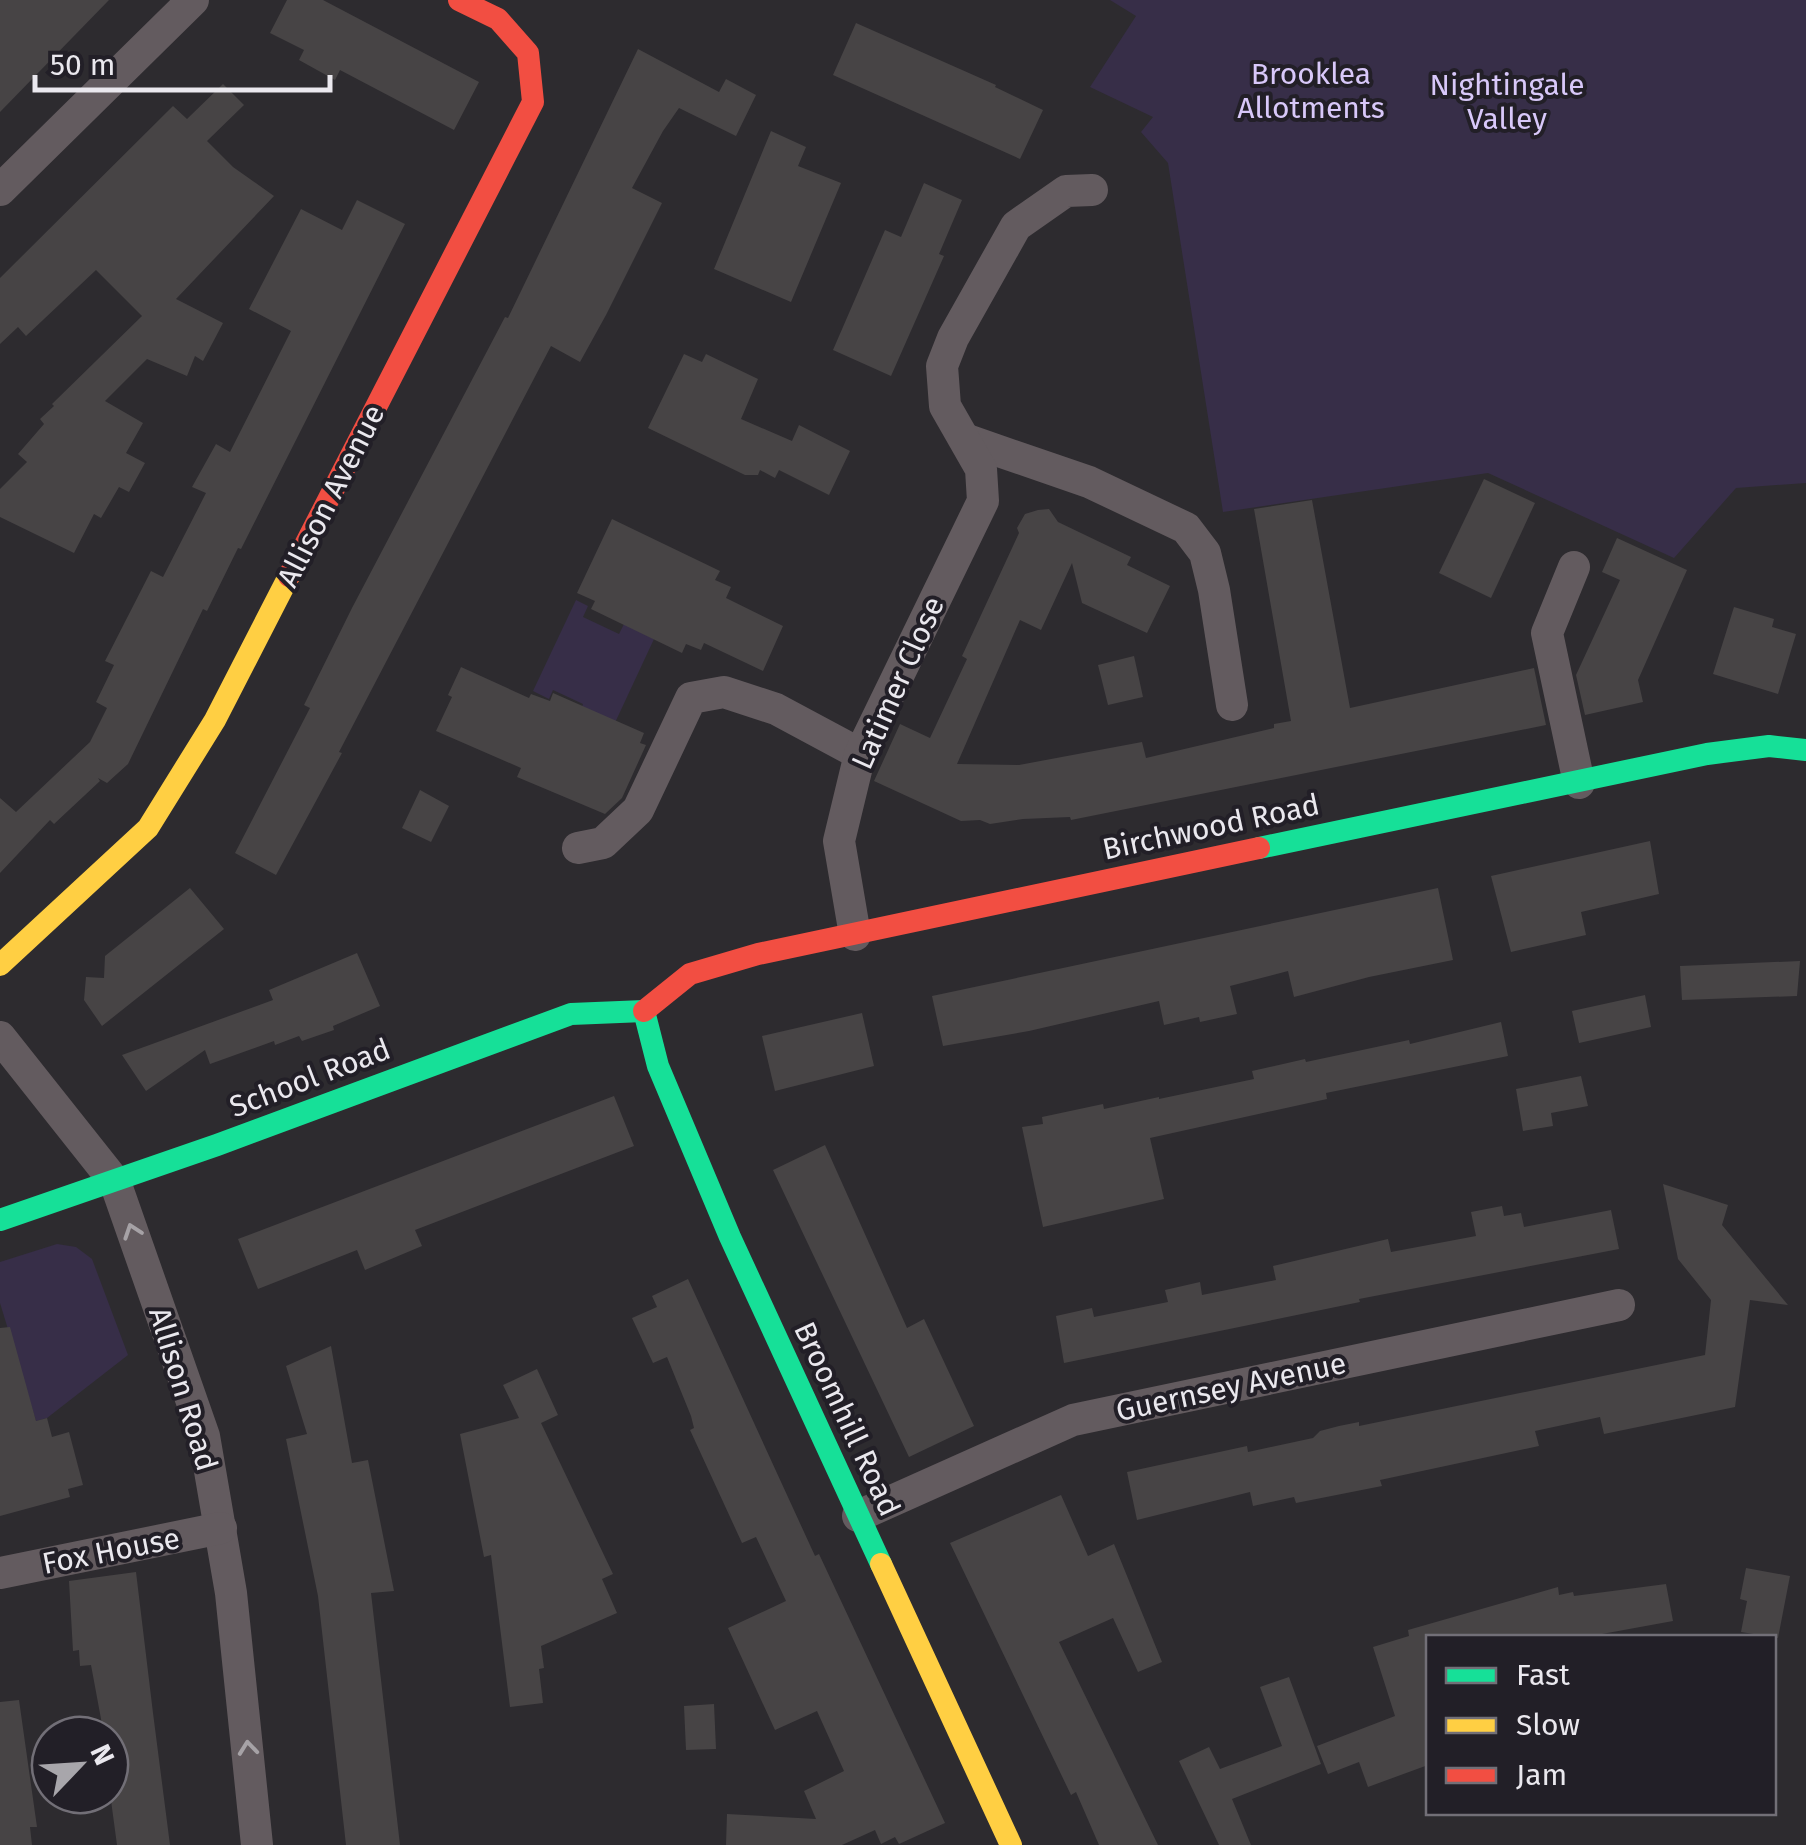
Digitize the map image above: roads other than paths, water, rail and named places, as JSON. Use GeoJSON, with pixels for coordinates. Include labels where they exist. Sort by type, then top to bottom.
{"type":"FeatureCollection","features":[{"type":"Feature","properties":{"kind":"street"},"geometry":{"type":"LineString","coordinates":[[0,190],[193,0]]}},
{"type":"Feature","properties":{"kind":"street","name":"Allison Avenue"},"geometry":{"type":"LineString","coordinates":[[0,964],[148,828],[215,720],[533,102],[528,53],[498,20],[459,0]]}},
{"type":"Feature","properties":{"kind":"street","name":"Latimer Close"},"geometry":{"type":"LineString","coordinates":[[855,935],[839,841],[860,754],[983,501],[981,469],[946,406],[942,366],[953,338],[1016,226],[1066,191],[1092,190]]}},
{"type":"Feature","properties":{"kind":"street"},"geometry":{"type":"LineString","coordinates":[[967,440],[1089,482],[1186,528],[1205,553],[1232,705]]}},
{"type":"Feature","properties":{"kind":"street"},"geometry":{"type":"LineString","coordinates":[[1574,567],[1547,633],[1579,783]]}},
{"type":"Feature","properties":{"kind":"street"},"geometry":{"type":"LineString","coordinates":[[578,848],[603,843],[638,810],[690,698],[724,692],[776,708],[860,754]]}},
{"type":"Feature","properties":{"kind":"street","name":"Birchwood Road"},"geometry":{"type":"LineString","coordinates":[[644,1012],[690,974],[758,954],[1722,752],[1769,746],[1806,750]]}},
{"type":"Feature","properties":{"kind":"street","name":"School Road"},"geometry":{"type":"LineString","coordinates":[[0,1220],[571,1014],[644,1012]]}},
{"type":"Feature","properties":{"kind":"street","name":"Broomhill Road"},"geometry":{"type":"LineString","coordinates":[[644,1012],[658,1066],[730,1237],[1011,1845]]}},
{"type":"Feature","properties":{"kind":"street","name":"Allison Road"},"geometry":{"type":"LineString","coordinates":[[0,1037],[114,1182],[204,1436],[231,1593],[257,1845]]}},
{"type":"Feature","properties":{"kind":"street","name":"Guernsey Avenue"},"geometry":{"type":"LineString","coordinates":[[858,1516],[1073,1420],[1619,1305]]}},
{"type":"Feature","properties":{"kind":"street","name":"Fox House"},"geometry":{"type":"LineString","coordinates":[[0,1573],[221,1528]]}},
{"type":"Feature","properties":{"kind":"park label","name":"Brooklea Allotments"},"geometry":{"type":"Point","coordinates":[1311,91]}},
{"type":"Feature","properties":{"kind":"park label","name":"Nightingale Valley"},"geometry":{"type":"Point","coordinates":[1507,102]}}]}
